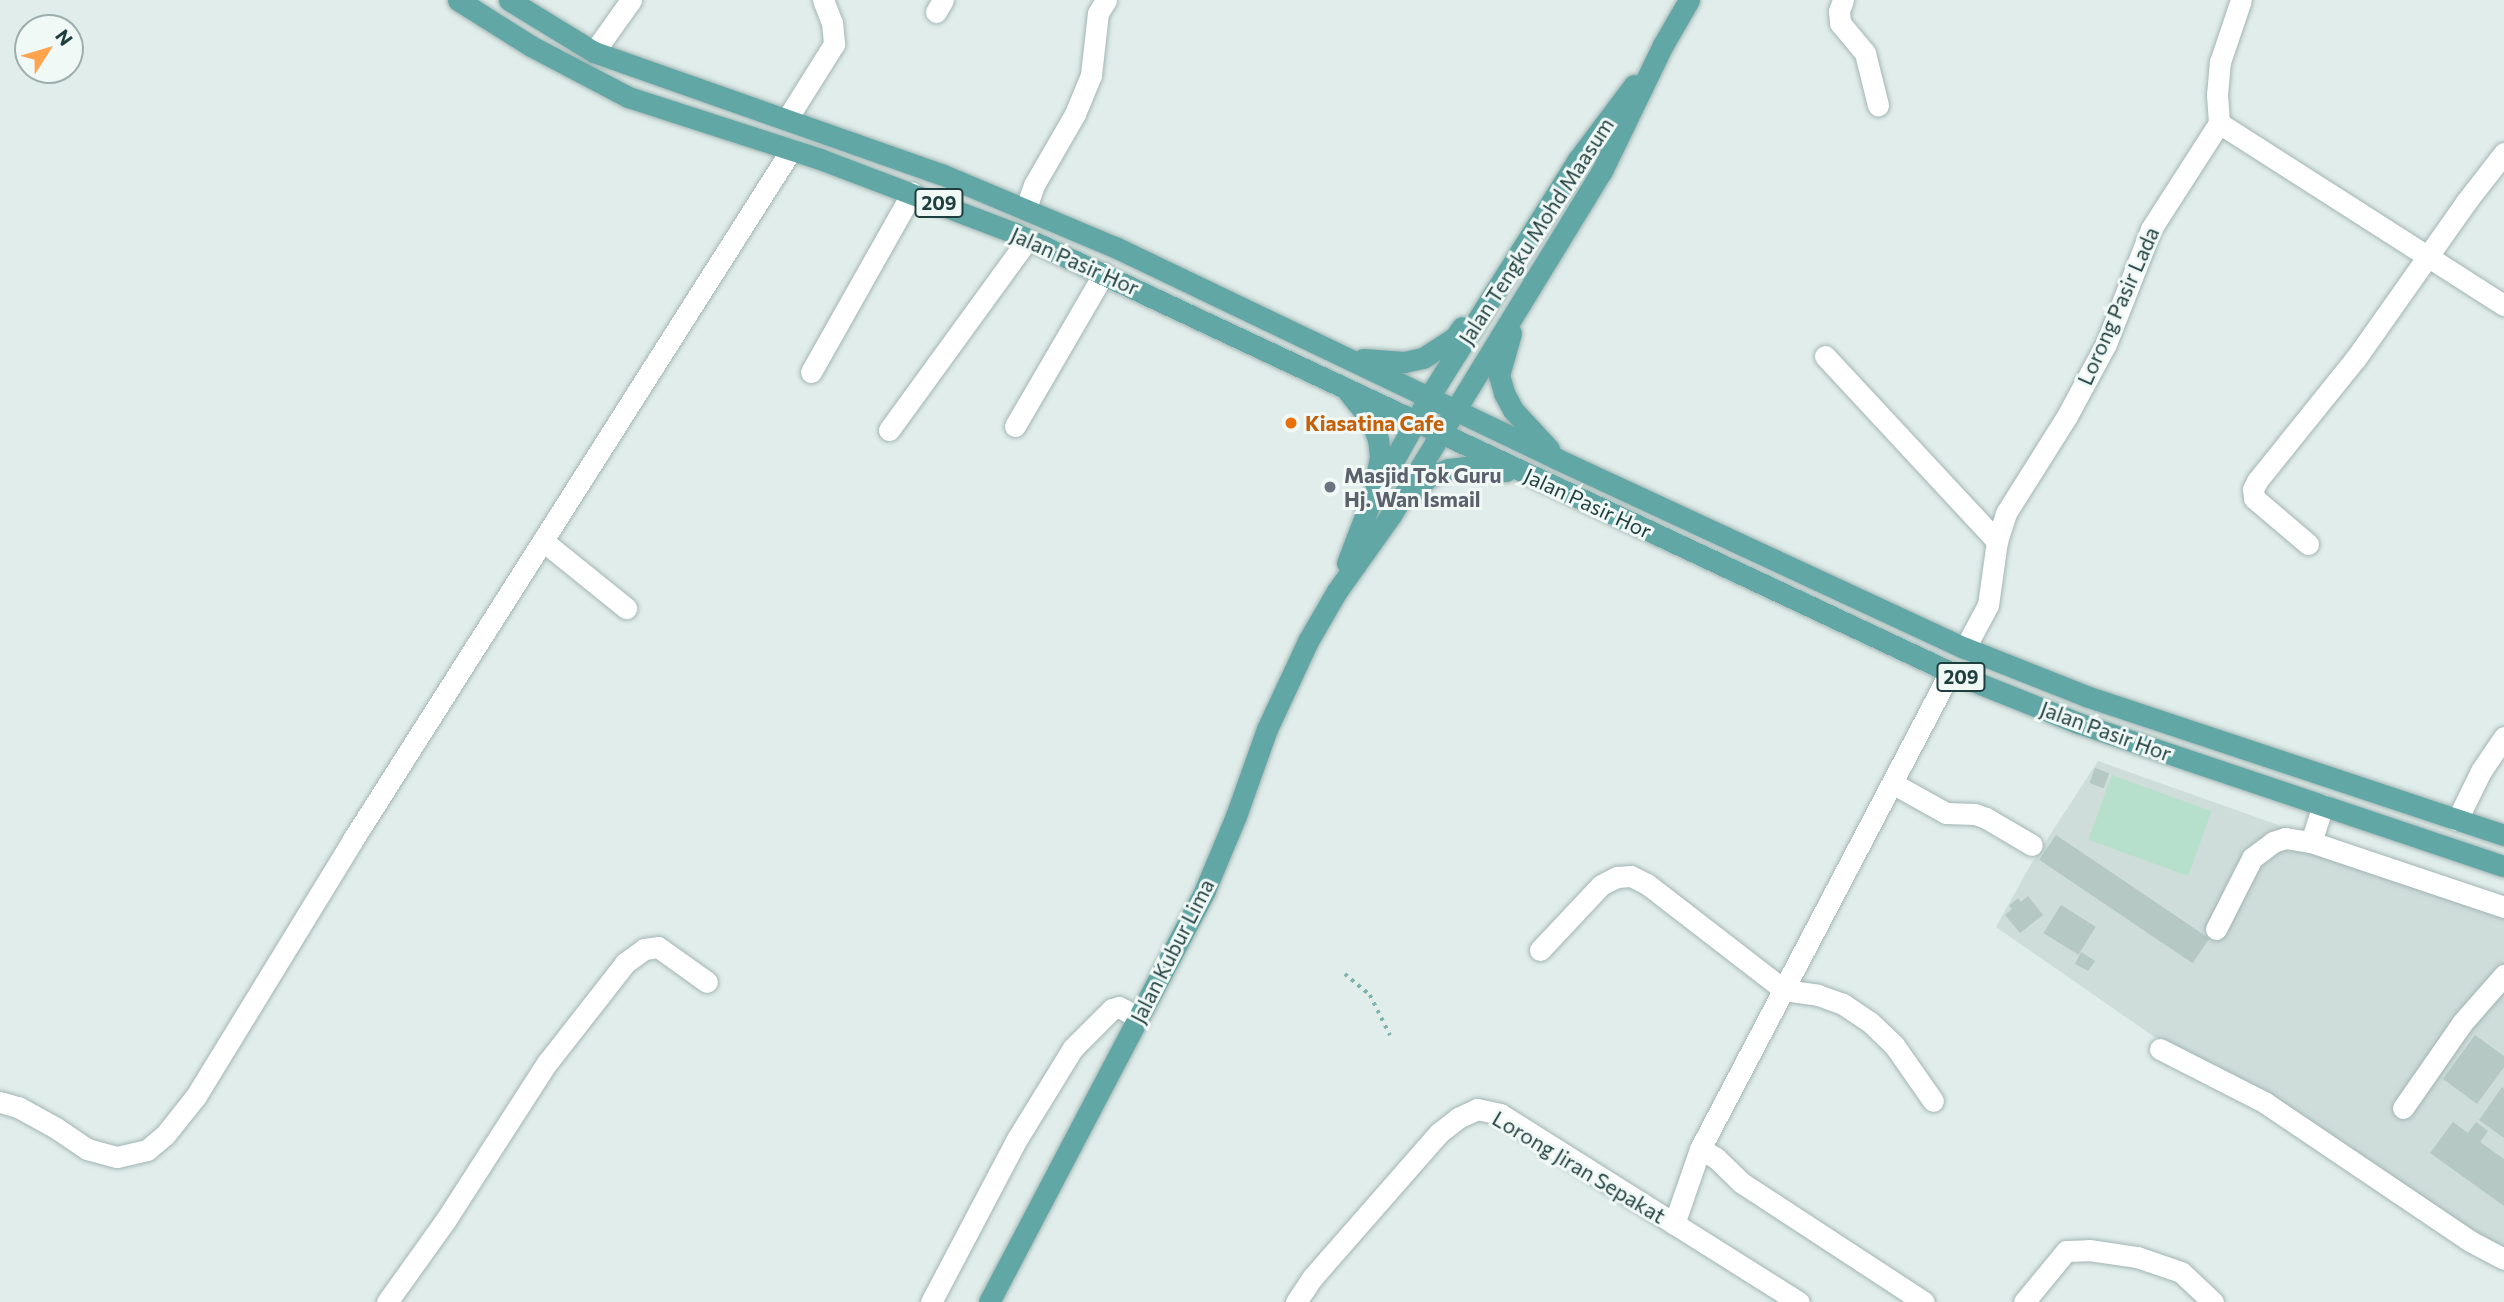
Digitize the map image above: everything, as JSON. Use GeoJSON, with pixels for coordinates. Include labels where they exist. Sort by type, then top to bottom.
{"type":"FeatureCollection","features":[{"type":"Feature","properties":{"kind":"main road","name":"Jalan Pasir Hor"},"geometry":{"type":"LineString","coordinates":[[458,0],[531,47],[628,97],[791,150],[912,193],[1028,239],[1950,672],[2078,723],[2504,866]]}},
{"type":"Feature","properties":{"kind":"main road","name":"Jalan Pasir Hor"},"geometry":{"type":"LineString","coordinates":[[509,0],[594,52],[787,119],[1026,208],[1965,648],[2086,696],[2504,835]]}},
{"type":"Feature","properties":{"kind":"main road","name":"Jalan Tengku Mohd Maasum"},"geometry":{"type":"LineString","coordinates":[[1439,432],[1602,171],[1663,46],[1689,0]]}},
{"type":"Feature","properties":{"kind":"main road","name":"Jalan Tengku Mohd Maasum"},"geometry":{"type":"LineString","coordinates":[[1416,421],[1577,161],[1663,46]]}},
{"type":"Feature","properties":{"kind":"main road"},"geometry":{"type":"LineString","coordinates":[[1350,358],[1385,362],[1423,358],[1455,337],[1476,308],[1491,296]]}},
{"type":"Feature","properties":{"kind":"main road"},"geometry":{"type":"LineString","coordinates":[[1520,304],[1499,375],[1513,410],[1557,459]]}},
{"type":"Feature","properties":{"kind":"main road"},"geometry":{"type":"LineString","coordinates":[[1345,387],[1366,413],[1378,439],[1380,456],[1370,503]]}},
{"type":"Feature","properties":{"kind":"main road","name":"Jalan Kubur Lima"},"geometry":{"type":"LineString","coordinates":[[1337,591],[1370,503],[1416,421]]}},
{"type":"Feature","properties":{"kind":"main road","name":"Jalan Kubur Lima"},"geometry":{"type":"LineString","coordinates":[[989,1302],[1205,890],[1236,816],[1267,729],[1308,641],[1337,591],[1391,515],[1439,432]]}},
{"type":"Feature","properties":{"kind":"main road"},"geometry":{"type":"LineString","coordinates":[[1391,515],[1430,476],[1448,469],[1467,467],[1525,474]]}},
{"type":"Feature","properties":{"kind":"street"},"geometry":{"type":"LineString","coordinates":[[594,52],[631,0]]}},
{"type":"Feature","properties":{"kind":"street"},"geometry":{"type":"LineString","coordinates":[[787,119],[834,44],[832,23],[823,0]]}},
{"type":"Feature","properties":{"kind":"street"},"geometry":{"type":"LineString","coordinates":[[1026,208],[1034,185],[1075,114],[1091,75],[1098,13],[1107,0]]}},
{"type":"Feature","properties":{"kind":"street"},"geometry":{"type":"LineString","coordinates":[[1843,0],[1839,10],[1840,23],[1865,52],[1878,105]]}},
{"type":"Feature","properties":{"kind":"street"},"geometry":{"type":"LineString","coordinates":[[2241,0],[2220,62],[2217,95],[2219,122],[2504,305]]}},
{"type":"Feature","properties":{"kind":"street","name":"Lorong Pasir Lada"},"geometry":{"type":"LineString","coordinates":[[1965,648],[1988,605],[1997,541],[2007,513],[2067,416],[2105,344],[2151,229],[2219,122]]}},
{"type":"Feature","properties":{"kind":"street"},"geometry":{"type":"LineString","coordinates":[[0,1102],[18,1107],[47,1122],[87,1149],[117,1157],[147,1150],[165,1135],[196,1096],[352,841],[791,150]]}},
{"type":"Feature","properties":{"kind":"street"},"geometry":{"type":"LineString","coordinates":[[2308,544],[2262,507],[2254,498],[2253,489],[2356,358],[2504,153]]}},
{"type":"Feature","properties":{"kind":"street"},"geometry":{"type":"LineString","coordinates":[[811,372],[912,193]]}},
{"type":"Feature","properties":{"kind":"street"},"geometry":{"type":"LineString","coordinates":[[890,430],[1028,239]]}},
{"type":"Feature","properties":{"kind":"street"},"geometry":{"type":"LineString","coordinates":[[1015,426],[1104,273]]}},
{"type":"Feature","properties":{"kind":"street"},"geometry":{"type":"LineString","coordinates":[[1825,356],[1997,541]]}},
{"type":"Feature","properties":{"kind":"street"},"geometry":{"type":"LineString","coordinates":[[543,541],[626,608]]}},
{"type":"Feature","properties":{"kind":"street"},"geometry":{"type":"LineString","coordinates":[[1674,1224],[1700,1149],[1950,672]]}},
{"type":"Feature","properties":{"kind":"street"},"geometry":{"type":"LineString","coordinates":[[2457,820],[2481,771],[2504,737]]}},
{"type":"Feature","properties":{"kind":"street"},"geometry":{"type":"LineString","coordinates":[[1892,783],[1946,813],[1975,814],[1986,818],[2032,845]]}},
{"type":"Feature","properties":{"kind":"street"},"geometry":{"type":"LineString","coordinates":[[2311,842],[2323,806]]}},
{"type":"Feature","properties":{"kind":"street"},"geometry":{"type":"LineString","coordinates":[[2216,929],[2252,858],[2273,842],[2285,838],[2311,842],[2504,907]]}},
{"type":"Feature","properties":{"kind":"street"},"geometry":{"type":"LineString","coordinates":[[1540,950],[1601,885],[1617,877],[1631,876],[1647,884],[1784,990],[1818,995],[1843,1004],[1870,1022],[1894,1045],[1933,1101]]}},
{"type":"Feature","properties":{"kind":"street"},"geometry":{"type":"LineString","coordinates":[[387,1302],[445,1221],[547,1063],[625,962],[644,948],[658,947],[707,982]]}},
{"type":"Feature","properties":{"kind":"street"},"geometry":{"type":"LineString","coordinates":[[2403,1108],[2462,1023],[2504,975]]}},
{"type":"Feature","properties":{"kind":"street"},"geometry":{"type":"LineString","coordinates":[[931,1302],[1017,1139],[1073,1048],[1112,1009],[1119,1007],[1138,1017]]}},
{"type":"Feature","properties":{"kind":"street"},"geometry":{"type":"LineString","coordinates":[[2161,1049],[2264,1102],[2470,1241],[2504,1259]]}},
{"type":"Feature","properties":{"kind":"street","name":"Lorong Jiran Sepakat"},"geometry":{"type":"LineString","coordinates":[[1296,1302],[1312,1278],[1440,1133],[1458,1118],[1478,1109],[1500,1114],[1799,1302]]}},
{"type":"Feature","properties":{"kind":"street"},"geometry":{"type":"LineString","coordinates":[[1700,1149],[1716,1158],[1742,1183],[1924,1302]]}},
{"type":"Feature","properties":{"kind":"street"},"geometry":{"type":"LineString","coordinates":[[2024,1302],[2066,1251],[2089,1250],[2137,1257],[2181,1272],[2213,1302]]}},
{"type":"Feature","properties":{"kind":"path"},"geometry":{"type":"LineString","coordinates":[[1345,974],[1370,995],[1390,1035]]}},
{"type":"Feature","properties":{"kind":"shaded area"},"geometry":{"type":"Polygon","coordinates":[[[2098,761],[2281,826],[2504,900],[2504,1252],[2241,1082],[2153,1036],[1996,927],[2031,864],[2098,761]]]}},
{"type":"Feature","properties":{"kind":"green space"},"geometry":{"type":"Polygon","coordinates":[[[2112,775],[2212,811],[2188,876],[2088,840],[2112,775]]]}},
{"type":"Feature","properties":{"kind":"building"},"geometry":{"type":"Polygon","coordinates":[[[2095,768],[2109,773],[2104,788],[2090,783],[2095,768]]]}},
{"type":"Feature","properties":{"kind":"building"},"geometry":{"type":"Polygon","coordinates":[[[2056,835],[2209,938],[2193,963],[2039,860],[2056,835]]]}},
{"type":"Feature","properties":{"kind":"building"},"geometry":{"type":"Polygon","coordinates":[[[2028,896],[2043,915],[2020,933],[2005,915],[2012,909],[2009,906],[2018,898],[2021,902],[2028,896]]]}},
{"type":"Feature","properties":{"kind":"building"},"geometry":{"type":"Polygon","coordinates":[[[2061,905],[2096,927],[2078,955],[2044,933],[2061,905]]]}},
{"type":"Feature","properties":{"kind":"building"},"geometry":{"type":"Polygon","coordinates":[[[2081,952],[2095,961],[2088,971],[2075,964],[2081,952]]]}},
{"type":"Feature","properties":{"kind":"building"},"geometry":{"type":"Polygon","coordinates":[[[2475,1035],[2504,1056],[2504,1067],[2477,1104],[2443,1079],[2475,1035]]]}},
{"type":"Feature","properties":{"kind":"building"},"geometry":{"type":"Polygon","coordinates":[[[2502,1087],[2504,1089],[2504,1138],[2479,1120],[2502,1087]]]}},
{"type":"Feature","properties":{"kind":"building"},"geometry":{"type":"Polygon","coordinates":[[[2453,1122],[2468,1133],[2476,1122],[2488,1131],[2480,1142],[2504,1159],[2504,1206],[2430,1153],[2453,1122]]]}},
{"type":"Feature","properties":{"kind":"place","name":"Kiasatina Cafe"},"geometry":{"type":"Point","coordinates":[1291,423]}},
{"type":"Feature","properties":{"kind":"place","name":"Masjid Tok Guru Hj. Wan Ismail"},"geometry":{"type":"Point","coordinates":[1330,487]}}]}
